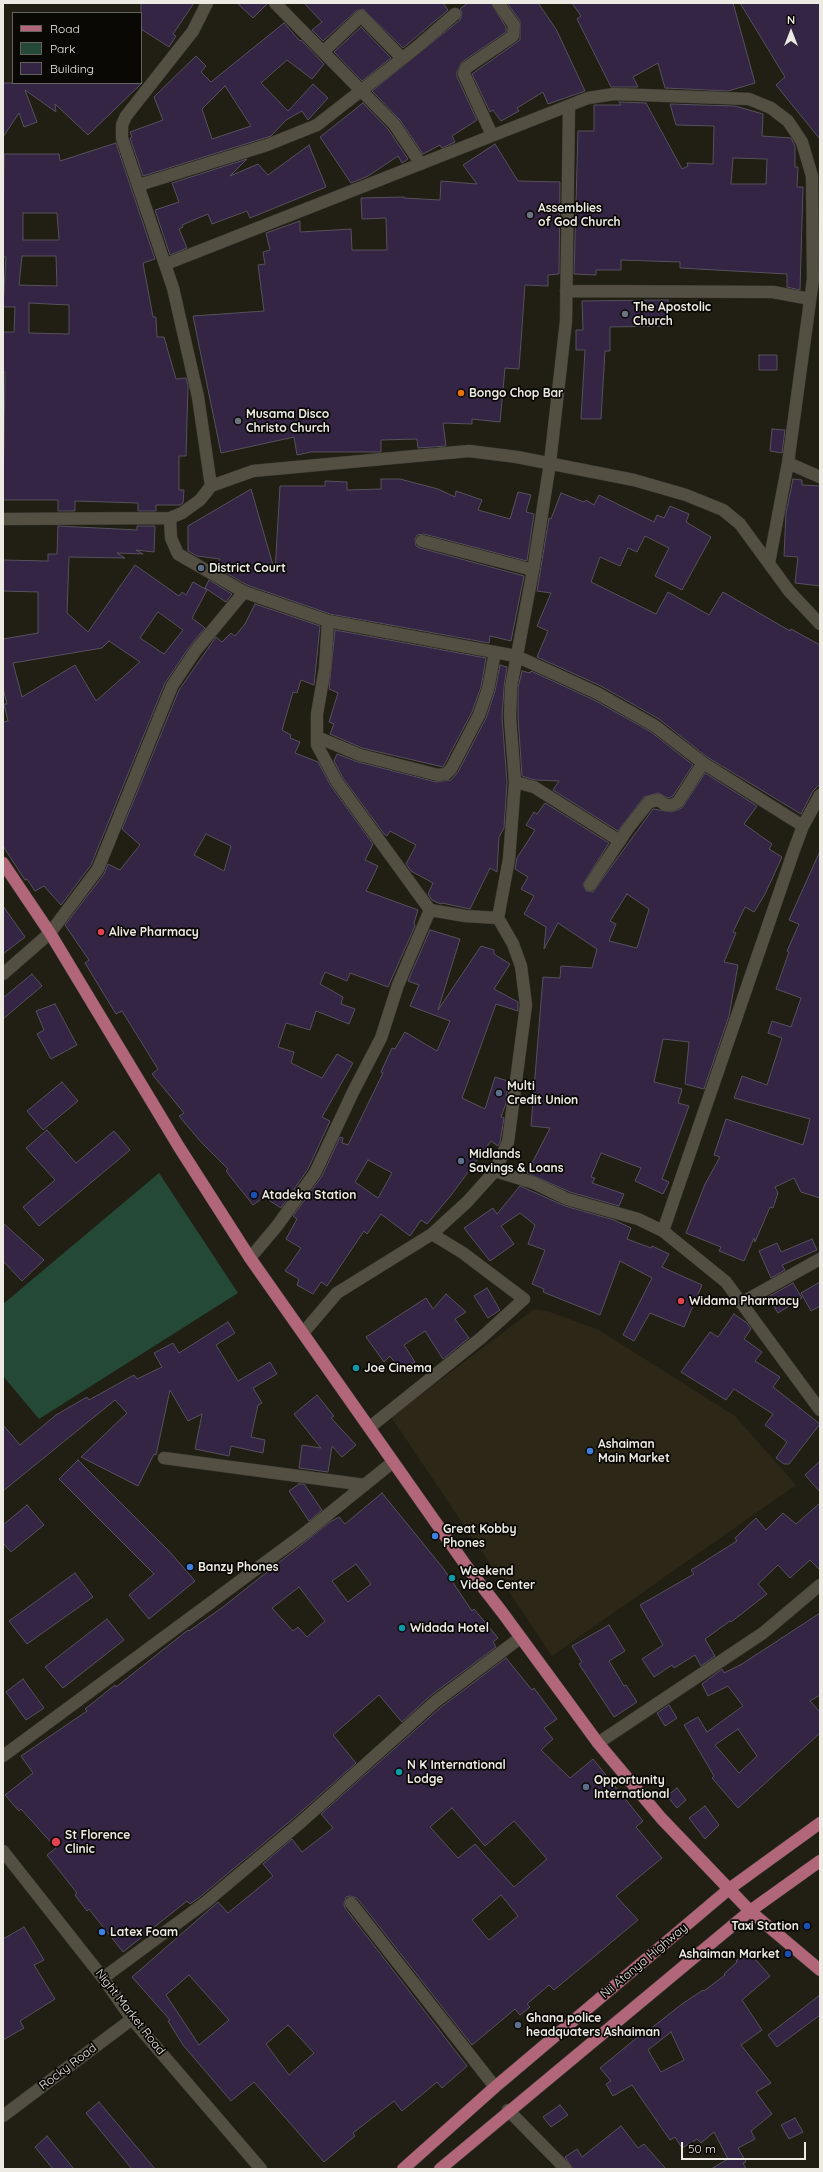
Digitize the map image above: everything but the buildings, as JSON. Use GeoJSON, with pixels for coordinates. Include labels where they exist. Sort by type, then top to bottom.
{"type":"FeatureCollection","features":[{"type":"Feature","properties":{"kind":"main road"},"geometry":{"type":"LineString","coordinates":[[3,863],[50,933],[179,1147],[250,1258],[370,1427],[462,1561],[502,1612],[598,1743],[661,1818],[750,1910],[820,1970]]}},
{"type":"Feature","properties":{"kind":"main road","name":"Nii Atanya Highway"},"geometry":{"type":"LineString","coordinates":[[403,2169],[495,2087],[729,1889],[820,1823]]}},
{"type":"Feature","properties":{"kind":"main road"},"geometry":{"type":"LineString","coordinates":[[440,2169],[508,2110],[750,1910],[820,1861]]}},
{"type":"Feature","properties":{"kind":"street"},"geometry":{"type":"LineString","coordinates":[[208,3],[193,31],[126,116],[122,125],[122,138],[166,264],[198,397],[211,486]]}},
{"type":"Feature","properties":{"kind":"street"},"geometry":{"type":"LineString","coordinates":[[275,3],[324,51],[398,128],[421,164]]}},
{"type":"Feature","properties":{"kind":"street"},"geometry":{"type":"LineString","coordinates":[[492,135],[464,74],[466,68],[513,36],[514,25],[498,3]]}},
{"type":"Feature","properties":{"kind":"street"},"geometry":{"type":"LineString","coordinates":[[139,185],[267,145],[311,127],[325,119],[362,90],[455,14]]}},
{"type":"Feature","properties":{"kind":"street"},"geometry":{"type":"LineString","coordinates":[[324,51],[361,16],[402,58]]}},
{"type":"Feature","properties":{"kind":"street"},"geometry":{"type":"LineString","coordinates":[[166,264],[588,98],[614,94],[749,99],[770,108],[788,121],[802,142],[812,176],[816,279],[810,299],[788,462],[769,563]]}},
{"type":"Feature","properties":{"kind":"street"},"geometry":{"type":"LineString","coordinates":[[303,1333],[337,1293],[432,1234],[467,1202],[496,1171],[508,1142],[526,1005],[521,966],[513,944],[498,918],[509,859],[515,782],[510,717],[511,687],[533,570],[550,463],[566,321],[569,106]]}},
{"type":"Feature","properties":{"kind":"street"},"geometry":{"type":"LineString","coordinates":[[566,291],[773,292],[810,299]]}},
{"type":"Feature","properties":{"kind":"street"},"geometry":{"type":"LineString","coordinates":[[3,519],[170,518],[182,513],[200,500],[211,486],[253,470],[469,451],[550,463],[634,480],[686,495],[723,510],[740,524],[788,590],[820,624]]}},
{"type":"Feature","properties":{"kind":"street"},"geometry":{"type":"LineString","coordinates":[[788,462],[820,477]]}},
{"type":"Feature","properties":{"kind":"street"},"geometry":{"type":"LineString","coordinates":[[170,518],[171,538],[178,554],[244,592],[328,621],[516,656],[597,693],[655,726],[703,762],[803,826]]}},
{"type":"Feature","properties":{"kind":"street"},"geometry":{"type":"LineString","coordinates":[[422,540],[533,570]]}},
{"type":"Feature","properties":{"kind":"street"},"geometry":{"type":"LineString","coordinates":[[3,974],[50,933],[98,869],[172,686],[196,650],[244,592]]}},
{"type":"Feature","properties":{"kind":"street"},"geometry":{"type":"LineString","coordinates":[[328,621],[325,668],[317,714],[317,745],[337,782],[430,910],[465,916],[498,918]]}},
{"type":"Feature","properties":{"kind":"street"},"geometry":{"type":"LineString","coordinates":[[317,737],[360,755],[438,775],[446,774],[451,769],[479,715],[488,689],[495,652]]}},
{"type":"Feature","properties":{"kind":"street"},"geometry":{"type":"LineString","coordinates":[[590,885],[649,802],[660,800],[665,804],[672,805],[678,802],[703,762]]}},
{"type":"Feature","properties":{"kind":"street"},"geometry":{"type":"LineString","coordinates":[[515,782],[534,787],[620,841]]}},
{"type":"Feature","properties":{"kind":"street"},"geometry":{"type":"LineString","coordinates":[[663,1231],[803,826],[820,795]]}},
{"type":"Feature","properties":{"kind":"street"},"geometry":{"type":"LineString","coordinates":[[250,1258],[277,1226],[316,1173],[353,1092],[381,1038],[398,984],[430,910]]}},
{"type":"Feature","properties":{"kind":"street"},"geometry":{"type":"LineString","coordinates":[[496,1171],[534,1183],[567,1199],[638,1219],[663,1231],[726,1282],[820,1410]]}},
{"type":"Feature","properties":{"kind":"street"},"geometry":{"type":"LineString","coordinates":[[370,1427],[481,1338],[524,1300],[463,1253],[432,1234]]}},
{"type":"Feature","properties":{"kind":"street"},"geometry":{"type":"LineString","coordinates":[[741,1303],[820,1259]]}},
{"type":"Feature","properties":{"kind":"street"},"geometry":{"type":"LineString","coordinates":[[164,1458],[365,1485]]}},
{"type":"Feature","properties":{"kind":"street"},"geometry":{"type":"LineString","coordinates":[[3,1756],[305,1533],[393,1462]]}},
{"type":"Feature","properties":{"kind":"street"},"geometry":{"type":"LineString","coordinates":[[598,1743],[763,1633],[820,1586]]}},
{"type":"Feature","properties":{"kind":"street"},"geometry":{"type":"LineString","coordinates":[[103,1978],[206,1902],[300,1823],[435,1702],[520,1638]]}},
{"type":"Feature","properties":{"kind":"street","name":"Night Market Road"},"geometry":{"type":"LineString","coordinates":[[3,1852],[103,1978],[132,2019],[261,2169]]}},
{"type":"Feature","properties":{"kind":"street"},"geometry":{"type":"LineString","coordinates":[[351,1903],[495,2087]]}},
{"type":"Feature","properties":{"kind":"street","name":"Rocky Road"},"geometry":{"type":"LineString","coordinates":[[3,2116],[132,2019]]}},
{"type":"Feature","properties":{"kind":"street"},"geometry":{"type":"LineString","coordinates":[[508,2110],[566,2169]]}},
{"type":"Feature","properties":{"kind":"shaded area","name":"Ashaiman Main Market"},"geometry":{"type":"Polygon","coordinates":[[[534,1309],[550,1312],[599,1330],[735,1416],[796,1485],[552,1656],[391,1417],[534,1309]]]}},
{"type":"Feature","properties":{"kind":"green space"},"geometry":{"type":"Polygon","coordinates":[[[159,1173],[238,1293],[39,1419],[3,1376],[3,1304],[159,1173]]]}},
{"type":"Feature","properties":{"kind":"place","name":"Assemblies of God Church"},"geometry":{"type":"Point","coordinates":[530,215]}},
{"type":"Feature","properties":{"kind":"place","name":"The Apostolic Church"},"geometry":{"type":"Point","coordinates":[625,314]}},
{"type":"Feature","properties":{"kind":"place","name":"Bongo Chop Bar"},"geometry":{"type":"Point","coordinates":[461,393]}},
{"type":"Feature","properties":{"kind":"place","name":"Musama Disco Christo Church"},"geometry":{"type":"Point","coordinates":[238,421]}},
{"type":"Feature","properties":{"kind":"place","name":"District Court"},"geometry":{"type":"Point","coordinates":[201,568]}},
{"type":"Feature","properties":{"kind":"place","name":"Alive Pharmacy"},"geometry":{"type":"Point","coordinates":[101,932]}},
{"type":"Feature","properties":{"kind":"place","name":"Multi Credit Union"},"geometry":{"type":"Point","coordinates":[499,1093]}},
{"type":"Feature","properties":{"kind":"place","name":"Midlands Savings & Loans"},"geometry":{"type":"Point","coordinates":[461,1161]}},
{"type":"Feature","properties":{"kind":"place","name":"Atadeka Station"},"geometry":{"type":"Point","coordinates":[254,1195]}},
{"type":"Feature","properties":{"kind":"place","name":"Widama Pharmacy"},"geometry":{"type":"Point","coordinates":[681,1301]}},
{"type":"Feature","properties":{"kind":"place","name":"Joe Cinema"},"geometry":{"type":"Point","coordinates":[356,1368]}},
{"type":"Feature","properties":{"kind":"place","name":"Ashaiman Main Market"},"geometry":{"type":"Point","coordinates":[590,1451]}},
{"type":"Feature","properties":{"kind":"place","name":"Great Kobby Phones"},"geometry":{"type":"Point","coordinates":[435,1536]}},
{"type":"Feature","properties":{"kind":"place","name":"Banzy Phones"},"geometry":{"type":"Point","coordinates":[190,1567]}},
{"type":"Feature","properties":{"kind":"place","name":"Weekend Video Center"},"geometry":{"type":"Point","coordinates":[452,1578]}},
{"type":"Feature","properties":{"kind":"place","name":"Widada Hotel"},"geometry":{"type":"Point","coordinates":[402,1628]}},
{"type":"Feature","properties":{"kind":"place","name":"N K International Lodge"},"geometry":{"type":"Point","coordinates":[399,1772]}},
{"type":"Feature","properties":{"kind":"place","name":"Opportunity International"},"geometry":{"type":"Point","coordinates":[586,1787]}},
{"type":"Feature","properties":{"kind":"place","name":"St Florence Clinic"},"geometry":{"type":"Point","coordinates":[56,1842]}},
{"type":"Feature","properties":{"kind":"place","name":"Taxi Station"},"geometry":{"type":"Point","coordinates":[807,1926]}},
{"type":"Feature","properties":{"kind":"place","name":"Latex Foam"},"geometry":{"type":"Point","coordinates":[102,1932]}},
{"type":"Feature","properties":{"kind":"place","name":"Ashaiman Market"},"geometry":{"type":"Point","coordinates":[788,1954]}},
{"type":"Feature","properties":{"kind":"place","name":"Ghana police headquaters Ashaiman"},"geometry":{"type":"Point","coordinates":[518,2025]}}]}
